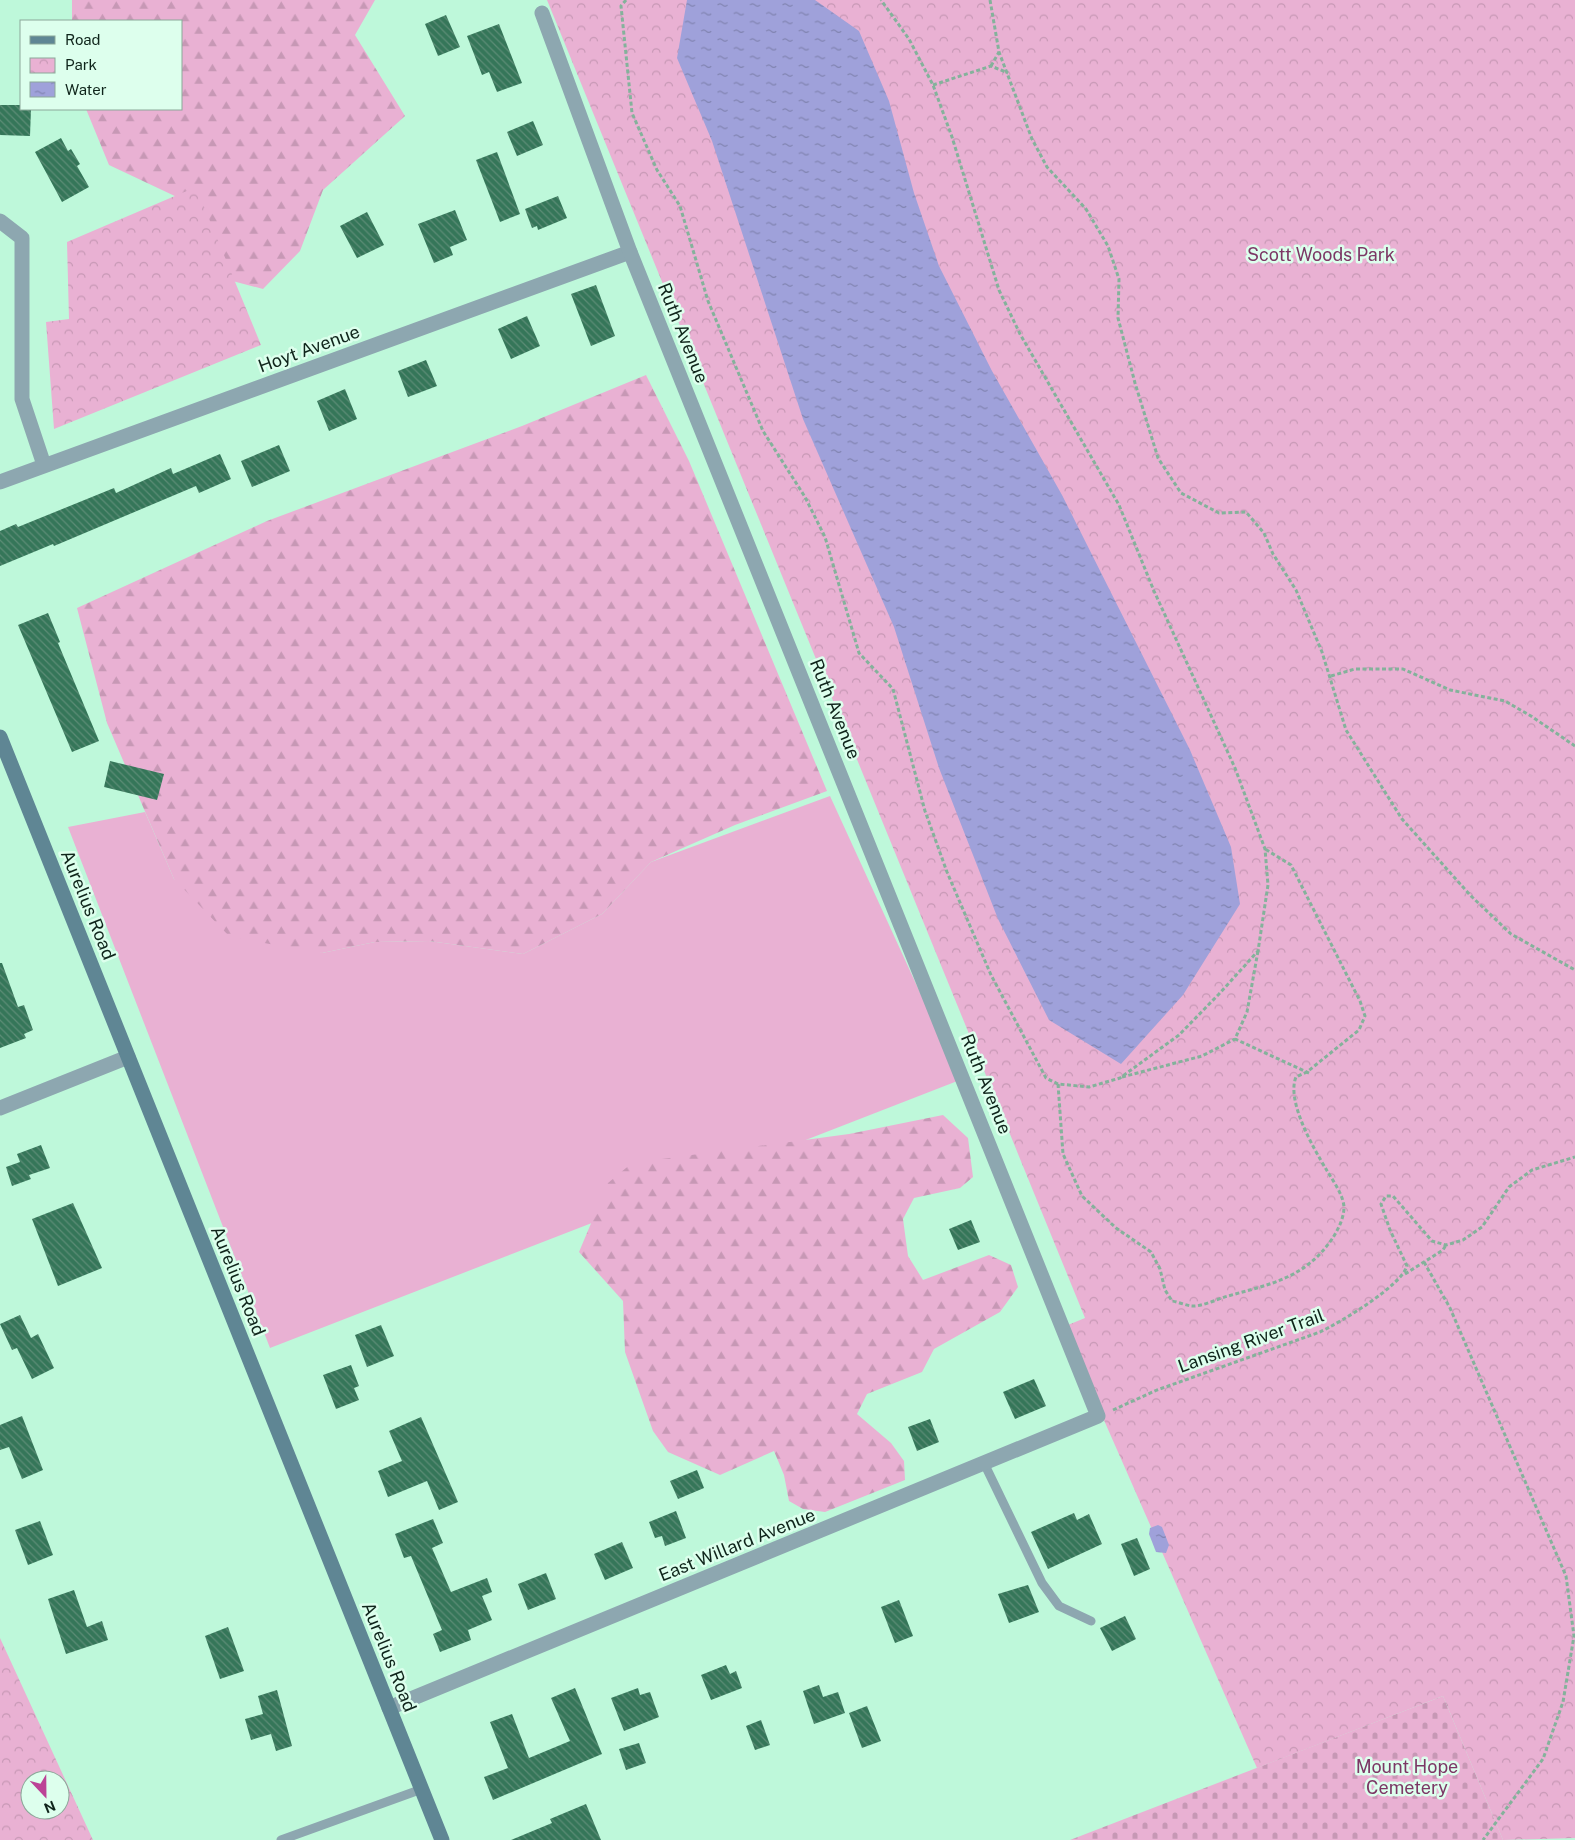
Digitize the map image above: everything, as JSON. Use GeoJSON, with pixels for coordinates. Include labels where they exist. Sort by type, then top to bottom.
{"type":"FeatureCollection","features":[{"type":"Feature","properties":{"kind":"street","name":"Ruth Avenue"},"geometry":{"type":"LineString","coordinates":[[542,13],[630,252],[1098,1416]]}},
{"type":"Feature","properties":{"kind":"street"},"geometry":{"type":"LineString","coordinates":[[0,220],[22,238],[22,399],[44,465]]}},
{"type":"Feature","properties":{"kind":"street","name":"Hoyt Avenue"},"geometry":{"type":"LineString","coordinates":[[0,482],[630,252]]}},
{"type":"Feature","properties":{"kind":"street","name":"Aurelius Road"},"geometry":{"type":"LineString","coordinates":[[0,736],[442,1840]]}},
{"type":"Feature","properties":{"kind":"street"},"geometry":{"type":"LineString","coordinates":[[0,1108],[128,1057]]}},
{"type":"Feature","properties":{"kind":"street","name":"East Willard Avenue"},"geometry":{"type":"LineString","coordinates":[[389,1708],[1098,1416]]}},
{"type":"Feature","properties":{"kind":"lane"},"geometry":{"type":"LineString","coordinates":[[984,1463],[1042,1583],[1059,1606],[1091,1621]]}},
{"type":"Feature","properties":{"kind":"lane"},"geometry":{"type":"LineString","coordinates":[[281,1840],[422,1789]]}},
{"type":"Feature","properties":{"kind":"path"},"geometry":{"type":"LineString","coordinates":[[626,0],[622,6],[632,113],[657,170],[680,206],[708,301],[763,431],[805,497],[825,536],[859,653],[893,689],[925,811],[967,920],[991,975],[1046,1078],[1058,1084],[1089,1087],[1202,1056],[1235,1039],[1247,1012],[1258,951],[1268,885],[1265,849],[1235,768],[1154,591],[1119,505],[1020,334],[999,290],[952,137],[933,85],[909,39],[881,0]]}},
{"type":"Feature","properties":{"kind":"path"},"geometry":{"type":"LineString","coordinates":[[990,0],[999,52],[1032,138],[1047,167],[1086,208],[1108,246],[1118,280],[1118,318],[1135,383],[1158,458],[1181,493],[1219,513],[1246,512],[1264,533],[1273,554],[1296,590],[1331,676],[1346,730],[1402,819],[1466,890],[1511,934],[1575,970]]}},
{"type":"Feature","properties":{"kind":"path"},"geometry":{"type":"LineString","coordinates":[[991,66],[999,52]]}},
{"type":"Feature","properties":{"kind":"path"},"geometry":{"type":"LineString","coordinates":[[933,85],[991,66],[1009,74]]}},
{"type":"Feature","properties":{"kind":"path"},"geometry":{"type":"LineString","coordinates":[[1331,676],[1355,669],[1403,669],[1450,690],[1505,700],[1575,746]]}},
{"type":"Feature","properties":{"kind":"path"},"geometry":{"type":"LineString","coordinates":[[1058,1084],[1063,1154],[1082,1196],[1116,1228],[1151,1252],[1160,1269],[1165,1290],[1172,1301],[1192,1306],[1291,1276],[1311,1265],[1339,1229],[1344,1208],[1340,1194],[1312,1146],[1295,1097],[1293,1084],[1296,1077],[1307,1072],[1359,1030],[1366,1016],[1291,864],[1265,849]]}},
{"type":"Feature","properties":{"kind":"path"},"geometry":{"type":"LineString","coordinates":[[1120,1078],[1179,1035],[1258,951]]}},
{"type":"Feature","properties":{"kind":"path"},"geometry":{"type":"LineString","coordinates":[[1235,1039],[1311,1074]]}},
{"type":"Feature","properties":{"kind":"path"},"geometry":{"type":"LineString","coordinates":[[1405,1274],[1407,1266],[1390,1230],[1381,1204],[1386,1196],[1393,1196],[1432,1241],[1446,1244],[1463,1240],[1482,1227],[1509,1187],[1532,1170],[1575,1157]]}},
{"type":"Feature","properties":{"kind":"path","name":"Lansing River Trail"},"geometry":{"type":"LineString","coordinates":[[1098,1416],[1157,1390],[1320,1332],[1340,1322],[1405,1274],[1443,1250],[1446,1244]]}},
{"type":"Feature","properties":{"kind":"path"},"geometry":{"type":"LineString","coordinates":[[1424,1262],[1450,1308],[1566,1576],[1574,1636],[1563,1702],[1543,1758],[1483,1840]]}},
{"type":"Feature","properties":{"kind":"green space"},"geometry":{"type":"Polygon","coordinates":[[[72,0],[375,0],[355,35],[405,116],[323,190],[300,251],[263,289],[210,275],[179,198],[109,165],[86,110],[182,110],[182,20],[72,20],[72,0]]]}},
{"type":"Feature","properties":{"kind":"green space","name":"Scott Woods Park"},"geometry":{"type":"Polygon","coordinates":[[[547,0],[1575,0],[1575,1838],[1503,1840],[1443,1696],[1257,1768],[1063,1327],[1085,1318],[547,0]]]}},
{"type":"Feature","properties":{"kind":"green space"},"geometry":{"type":"Polygon","coordinates":[[[196,187],[261,345],[54,429],[46,322],[69,319],[67,242],[196,187]]]}},
{"type":"Feature","properties":{"kind":"green space"},"geometry":{"type":"Polygon","coordinates":[[[646,375],[689,461],[827,791],[735,825],[651,862],[602,914],[523,954],[429,941],[375,942],[322,953],[230,937],[174,879],[107,723],[77,608],[267,521],[522,426],[646,375]]]}},
{"type":"Feature","properties":{"kind":"green space"},"geometry":{"type":"Polygon","coordinates":[[[830,796],[960,1080],[270,1348],[68,827],[145,812],[174,879],[322,953],[375,942],[429,941],[523,954],[602,914],[651,862],[830,796]]]}},
{"type":"Feature","properties":{"kind":"green space"},"geometry":{"type":"Polygon","coordinates":[[[943,1115],[968,1138],[973,1177],[960,1188],[914,1198],[903,1219],[908,1256],[923,1280],[989,1255],[1011,1265],[1018,1287],[1000,1312],[934,1349],[922,1372],[867,1394],[857,1414],[891,1443],[904,1461],[905,1480],[825,1512],[803,1509],[789,1501],[784,1475],[774,1451],[720,1475],[668,1452],[653,1431],[625,1352],[623,1301],[579,1252],[608,1183],[632,1163],[849,1134],[943,1115]]]}},
{"type":"Feature","properties":{"kind":"green space"},"geometry":{"type":"Polygon","coordinates":[[[0,1638],[61,1770],[20,1770],[20,1820],[70,1820],[70,1790],[93,1840],[0,1840],[0,1638]]]}},
{"type":"Feature","properties":{"kind":"green space","name":"Mount Hope Cemetery"},"geometry":{"type":"Polygon","coordinates":[[[1443,1696],[1503,1840],[1070,1840],[1443,1696]]]}},
{"type":"Feature","properties":{"kind":"water"},"geometry":{"type":"Polygon","coordinates":[[[687,0],[815,0],[859,31],[889,101],[914,193],[939,266],[992,371],[1062,495],[1190,750],[1231,847],[1240,904],[1183,995],[1121,1064],[1049,1020],[998,919],[939,768],[894,627],[803,419],[712,141],[677,58],[687,0]]]}},
{"type":"Feature","properties":{"kind":"water"},"geometry":{"type":"Polygon","coordinates":[[[1158,1525],[1162,1527],[1169,1545],[1166,1553],[1156,1552],[1149,1534],[1150,1528],[1158,1525]]]}},
{"type":"Feature","properties":{"kind":"building"},"geometry":{"type":"Polygon","coordinates":[[[446,15],[460,47],[438,56],[425,24],[446,15]]]}},
{"type":"Feature","properties":{"kind":"building"},"geometry":{"type":"Polygon","coordinates":[[[499,24],[522,83],[497,92],[489,72],[482,75],[467,36],[499,24]]]}},
{"type":"Feature","properties":{"kind":"building"},"geometry":{"type":"Polygon","coordinates":[[[0,105],[20,105],[20,110],[31,110],[30,136],[0,135],[0,105]]]}},
{"type":"Feature","properties":{"kind":"building"},"geometry":{"type":"Polygon","coordinates":[[[533,121],[543,145],[517,156],[507,132],[533,121]]]}},
{"type":"Feature","properties":{"kind":"building"},"geometry":{"type":"Polygon","coordinates":[[[61,138],[68,151],[71,149],[80,164],[77,166],[89,187],[62,202],[35,152],[61,138]]]}},
{"type":"Feature","properties":{"kind":"building"},"geometry":{"type":"Polygon","coordinates":[[[497,152],[520,214],[500,222],[476,160],[497,152]]]}},
{"type":"Feature","properties":{"kind":"building"},"geometry":{"type":"Polygon","coordinates":[[[558,196],[567,218],[538,230],[537,226],[532,228],[525,209],[558,196]]]}},
{"type":"Feature","properties":{"kind":"building"},"geometry":{"type":"Polygon","coordinates":[[[455,210],[467,240],[450,247],[453,255],[434,263],[418,224],[455,210]]]}},
{"type":"Feature","properties":{"kind":"building"},"geometry":{"type":"Polygon","coordinates":[[[367,212],[384,245],[357,258],[340,226],[367,212]]]}},
{"type":"Feature","properties":{"kind":"building"},"geometry":{"type":"Polygon","coordinates":[[[596,285],[615,336],[591,346],[571,294],[596,285]]]}},
{"type":"Feature","properties":{"kind":"building"},"geometry":{"type":"Polygon","coordinates":[[[527,316],[540,346],[511,359],[498,329],[527,316]]]}},
{"type":"Feature","properties":{"kind":"building"},"geometry":{"type":"Polygon","coordinates":[[[426,360],[437,386],[408,397],[398,371],[426,360]]]}},
{"type":"Feature","properties":{"kind":"building"},"geometry":{"type":"Polygon","coordinates":[[[345,389],[357,419],[329,431],[317,401],[345,389]]]}},
{"type":"Feature","properties":{"kind":"building"},"geometry":{"type":"Polygon","coordinates":[[[279,445],[290,471],[252,487],[241,461],[279,445]]]}},
{"type":"Feature","properties":{"kind":"building"},"geometry":{"type":"Polygon","coordinates":[[[220,454],[231,479],[199,493],[196,486],[54,546],[53,544],[0,566],[0,531],[16,524],[18,527],[114,488],[116,493],[171,468],[173,474],[220,454]]]}},
{"type":"Feature","properties":{"kind":"building"},"geometry":{"type":"Polygon","coordinates":[[[48,613],[60,642],[58,643],[99,741],[72,752],[18,625],[48,613]]]}},
{"type":"Feature","properties":{"kind":"building"},"geometry":{"type":"Polygon","coordinates":[[[110,761],[164,774],[157,800],[104,787],[110,761]]]}},
{"type":"Feature","properties":{"kind":"building"},"geometry":{"type":"Polygon","coordinates":[[[0,963],[2,963],[18,1007],[24,1005],[33,1030],[24,1034],[26,1038],[0,1048],[0,963]]]}},
{"type":"Feature","properties":{"kind":"building"},"geometry":{"type":"Polygon","coordinates":[[[41,1145],[50,1168],[29,1175],[31,1179],[12,1186],[6,1167],[20,1162],[17,1154],[41,1145]]]}},
{"type":"Feature","properties":{"kind":"building"},"geometry":{"type":"Polygon","coordinates":[[[73,1203],[102,1268],[58,1286],[32,1219],[73,1203]]]}},
{"type":"Feature","properties":{"kind":"building"},"geometry":{"type":"Polygon","coordinates":[[[971,1220],[980,1242],[958,1250],[949,1229],[971,1220]]]}},
{"type":"Feature","properties":{"kind":"building"},"geometry":{"type":"Polygon","coordinates":[[[20,1315],[31,1338],[38,1334],[54,1368],[32,1379],[17,1348],[12,1350],[0,1324],[20,1315]]]}},
{"type":"Feature","properties":{"kind":"building"},"geometry":{"type":"Polygon","coordinates":[[[381,1325],[394,1356],[367,1367],[355,1335],[381,1325]]]}},
{"type":"Feature","properties":{"kind":"building"},"geometry":{"type":"Polygon","coordinates":[[[351,1365],[359,1386],[354,1388],[359,1400],[336,1409],[323,1375],[351,1365]]]}},
{"type":"Feature","properties":{"kind":"building"},"geometry":{"type":"Polygon","coordinates":[[[1034,1379],[1046,1406],[1015,1419],[1003,1392],[1034,1379]]]}},
{"type":"Feature","properties":{"kind":"building"},"geometry":{"type":"Polygon","coordinates":[[[22,1416],[43,1470],[22,1479],[9,1447],[0,1450],[0,1425],[22,1416]]]}},
{"type":"Feature","properties":{"kind":"building"},"geometry":{"type":"Polygon","coordinates":[[[421,1417],[458,1502],[439,1510],[427,1481],[388,1497],[378,1471],[402,1461],[389,1431],[421,1417]]]}},
{"type":"Feature","properties":{"kind":"building"},"geometry":{"type":"Polygon","coordinates":[[[930,1419],[939,1442],[917,1451],[908,1427],[930,1419]]]}},
{"type":"Feature","properties":{"kind":"building"},"geometry":{"type":"Polygon","coordinates":[[[697,1470],[704,1488],[678,1499],[670,1481],[697,1470]]]}},
{"type":"Feature","properties":{"kind":"building"},"geometry":{"type":"Polygon","coordinates":[[[676,1511],[686,1538],[665,1546],[662,1536],[655,1538],[649,1522],[676,1511]]]}},
{"type":"Feature","properties":{"kind":"building"},"geometry":{"type":"Polygon","coordinates":[[[1074,1513],[1077,1520],[1089,1514],[1102,1544],[1048,1569],[1031,1532],[1074,1513]]]}},
{"type":"Feature","properties":{"kind":"building"},"geometry":{"type":"Polygon","coordinates":[[[433,1519],[443,1543],[432,1548],[451,1592],[487,1578],[492,1592],[482,1596],[492,1620],[468,1630],[471,1640],[440,1652],[433,1634],[442,1630],[411,1556],[404,1558],[395,1534],[433,1519]]]}},
{"type":"Feature","properties":{"kind":"building"},"geometry":{"type":"Polygon","coordinates":[[[40,1521],[53,1555],[28,1565],[15,1530],[40,1521]]]}},
{"type":"Feature","properties":{"kind":"building"},"geometry":{"type":"Polygon","coordinates":[[[1137,1538],[1150,1569],[1134,1576],[1121,1544],[1137,1538]]]}},
{"type":"Feature","properties":{"kind":"building"},"geometry":{"type":"Polygon","coordinates":[[[622,1542],[633,1568],[605,1580],[594,1554],[622,1542]]]}},
{"type":"Feature","properties":{"kind":"building"},"geometry":{"type":"Polygon","coordinates":[[[546,1573],[556,1599],[528,1610],[518,1584],[546,1573]]]}},
{"type":"Feature","properties":{"kind":"building"},"geometry":{"type":"Polygon","coordinates":[[[1028,1585],[1039,1612],[1009,1623],[998,1594],[1028,1585]]]}},
{"type":"Feature","properties":{"kind":"building"},"geometry":{"type":"Polygon","coordinates":[[[74,1590],[87,1627],[102,1621],[108,1640],[66,1654],[48,1599],[74,1590]]]}},
{"type":"Feature","properties":{"kind":"building"},"geometry":{"type":"Polygon","coordinates":[[[899,1600],[913,1636],[895,1643],[881,1607],[899,1600]]]}},
{"type":"Feature","properties":{"kind":"building"},"geometry":{"type":"Polygon","coordinates":[[[1125,1616],[1136,1639],[1112,1651],[1100,1628],[1125,1616]]]}},
{"type":"Feature","properties":{"kind":"building"},"geometry":{"type":"Polygon","coordinates":[[[228,1627],[244,1671],[220,1679],[205,1636],[228,1627]]]}},
{"type":"Feature","properties":{"kind":"building"},"geometry":{"type":"Polygon","coordinates":[[[726,1665],[730,1674],[736,1671],[742,1688],[711,1700],[701,1675],[726,1665]]]}},
{"type":"Feature","properties":{"kind":"building"},"geometry":{"type":"Polygon","coordinates":[[[819,1685],[823,1697],[838,1692],[845,1713],[814,1724],[803,1691],[819,1685]]]}},
{"type":"Feature","properties":{"kind":"building"},"geometry":{"type":"Polygon","coordinates":[[[575,1688],[602,1754],[493,1800],[484,1777],[508,1768],[490,1722],[512,1714],[529,1758],[570,1741],[551,1698],[575,1688]]]}},
{"type":"Feature","properties":{"kind":"building"},"geometry":{"type":"Polygon","coordinates":[[[638,1688],[640,1695],[650,1692],[659,1717],[624,1731],[611,1698],[638,1688]]]}},
{"type":"Feature","properties":{"kind":"building"},"geometry":{"type":"Polygon","coordinates":[[[277,1690],[292,1746],[276,1751],[271,1734],[251,1740],[245,1719],[263,1714],[258,1696],[277,1690]]]}},
{"type":"Feature","properties":{"kind":"building"},"geometry":{"type":"Polygon","coordinates":[[[867,1706],[881,1741],[862,1748],[849,1713],[867,1706]]]}},
{"type":"Feature","properties":{"kind":"building"},"geometry":{"type":"Polygon","coordinates":[[[761,1720],[770,1745],[755,1750],[746,1726],[761,1720]]]}},
{"type":"Feature","properties":{"kind":"building"},"geometry":{"type":"Polygon","coordinates":[[[639,1743],[646,1763],[626,1770],[619,1749],[639,1743]]]}},
{"type":"Feature","properties":{"kind":"building"},"geometry":{"type":"Polygon","coordinates":[[[586,1804],[601,1840],[511,1840],[552,1823],[550,1819],[586,1804]]]}}]}
